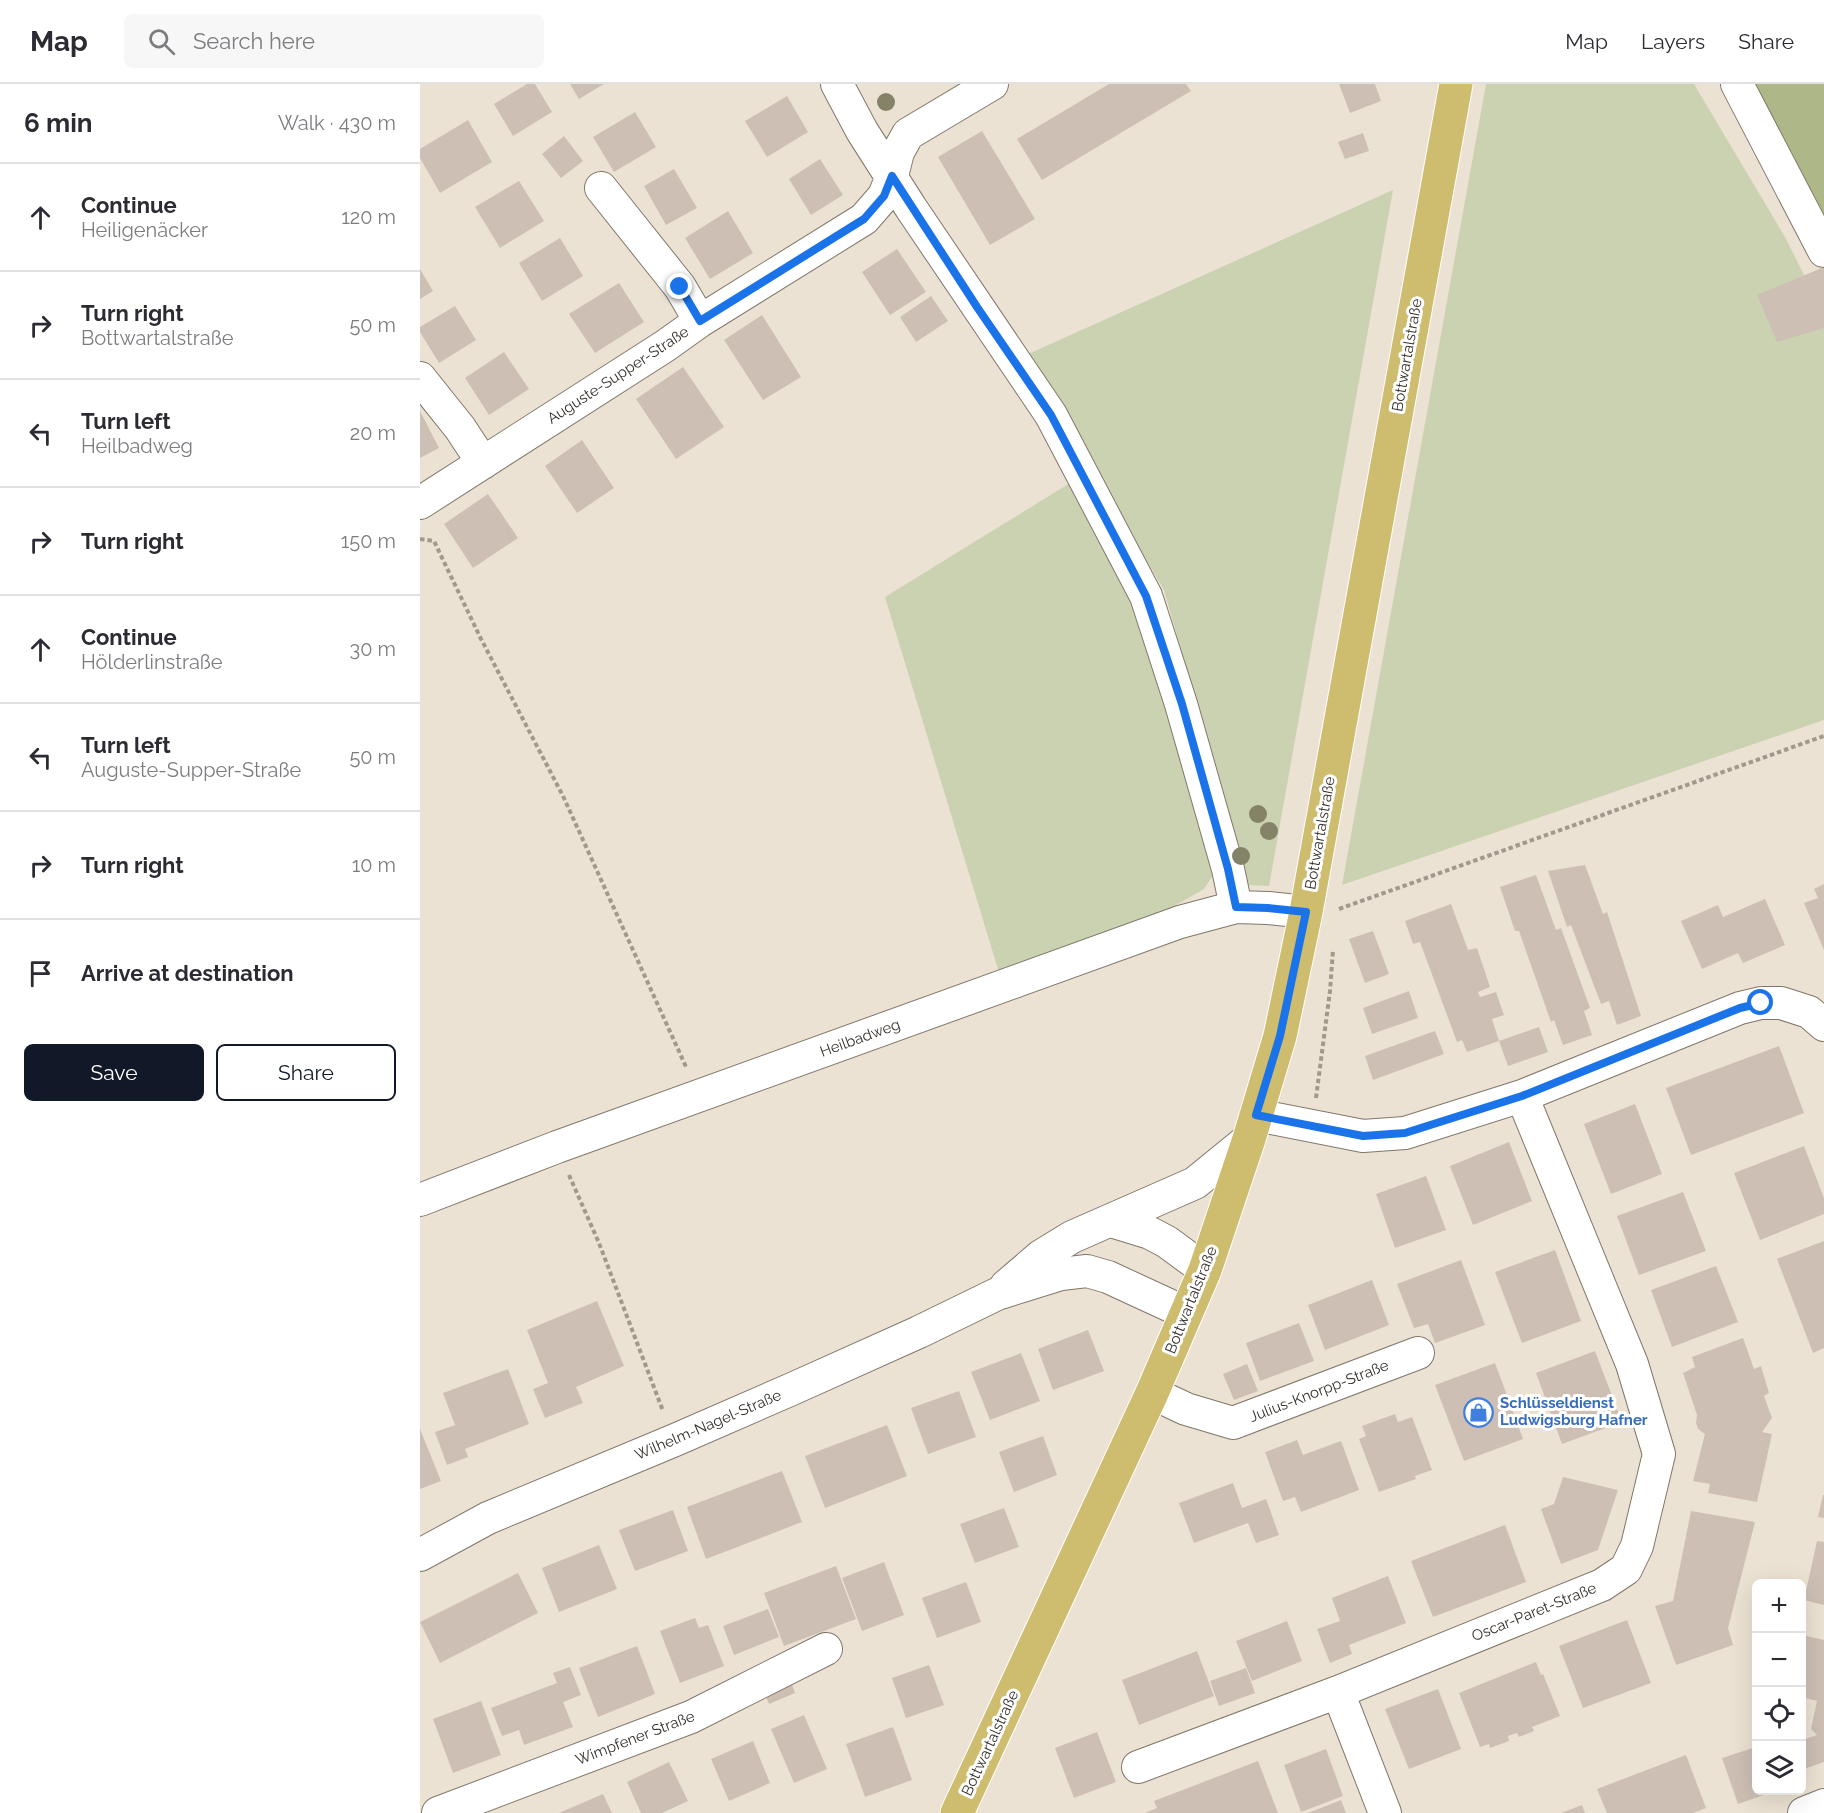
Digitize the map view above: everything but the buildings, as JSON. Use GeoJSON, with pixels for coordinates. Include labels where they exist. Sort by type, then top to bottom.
{"type":"FeatureCollection","features":[{"type":"Feature","properties":{"kind":"main road","name":"Bottwartalstraße"},"geometry":{"type":"LineString","coordinates":[[957,1813],[1152,1393],[1205,1270],[1253,1127],[1319,912],[1456,84]]}},
{"type":"Feature","properties":{"kind":"street"},"geometry":{"type":"LineString","coordinates":[[837,84],[862,130],[977,307],[1051,415],[1146,596],[1182,704],[1228,869],[1236,907]]}},
{"type":"Feature","properties":{"kind":"street","name":"Auguste-Supper-Straße"},"geometry":{"type":"LineString","coordinates":[[420,503],[665,346],[700,321],[864,219],[884,196],[898,152],[909,134],[992,84]]}},
{"type":"Feature","properties":{"kind":"street"},"geometry":{"type":"LineString","coordinates":[[1737,84],[1824,251]]}},
{"type":"Feature","properties":{"kind":"street"},"geometry":{"type":"LineString","coordinates":[[602,188],[680,287],[700,321]]}},
{"type":"Feature","properties":{"kind":"street"},"geometry":{"type":"LineString","coordinates":[[420,378],[460,428],[483,463]]}},
{"type":"Feature","properties":{"kind":"street","name":"Heilbadweg"},"geometry":{"type":"LineString","coordinates":[[420,1200],[557,1147],[1180,922],[1236,907],[1319,912]]}},
{"type":"Feature","properties":{"kind":"street"},"geometry":{"type":"LineString","coordinates":[[1253,1127],[1311,1126],[1363,1136],[1405,1133],[1522,1096],[1740,1008],[1761,1003],[1781,1003],[1809,1012],[1824,1025]]}},
{"type":"Feature","properties":{"kind":"street","name":"Oscar-Paret-Straße"},"geometry":{"type":"LineString","coordinates":[[1138,1767],[1338,1692],[1602,1585],[1626,1569],[1637,1546],[1659,1454],[1632,1364],[1522,1096]]}},
{"type":"Feature","properties":{"kind":"street","name":"Wilhelm-Nagel-Straße"},"geometry":{"type":"LineString","coordinates":[[997,1294],[1041,1256],[1071,1237],[1195,1183],[1253,1127]]}},
{"type":"Feature","properties":{"kind":"street"},"geometry":{"type":"LineString","coordinates":[[1111,1221],[1150,1233],[1167,1242],[1205,1270]]}},
{"type":"Feature","properties":{"kind":"street","name":"Wilhelm-Nagel-Straße"},"geometry":{"type":"LineString","coordinates":[[420,1555],[488,1518],[675,1440],[919,1332],[997,1294],[1061,1274],[1087,1271],[1108,1277],[1186,1313]]}},
{"type":"Feature","properties":{"kind":"street","name":"Julius-Knorpp-Straße"},"geometry":{"type":"LineString","coordinates":[[1152,1393],[1186,1408],[1233,1423],[1418,1353]]}},
{"type":"Feature","properties":{"kind":"street","name":"Wimpfener Straße"},"geometry":{"type":"LineString","coordinates":[[438,1813],[691,1717],[826,1649]]}},
{"type":"Feature","properties":{"kind":"street"},"geometry":{"type":"LineString","coordinates":[[1338,1692],[1385,1813]]}},
{"type":"Feature","properties":{"kind":"street"},"geometry":{"type":"LineString","coordinates":[[1804,1813],[1824,1805]]}},
{"type":"Feature","properties":{"kind":"street"},"geometry":{"type":"LineString","coordinates":[[420,1807],[422,1813]]}},
{"type":"Feature","properties":{"kind":"path"},"geometry":{"type":"LineString","coordinates":[[420,539],[434,541],[480,637],[563,796],[699,1097]]}},
{"type":"Feature","properties":{"kind":"path"},"geometry":{"type":"LineString","coordinates":[[1319,912],[1824,736]]}},
{"type":"Feature","properties":{"kind":"path"},"geometry":{"type":"LineString","coordinates":[[1311,1126],[1329,1002],[1333,948]]}},
{"type":"Feature","properties":{"kind":"path"},"geometry":{"type":"LineString","coordinates":[[557,1147],[599,1243],[675,1440]]}},
{"type":"Feature","properties":{"kind":"green space"},"geometry":{"type":"Polygon","coordinates":[[[1486,84],[1694,84],[1785,237],[1824,315],[1824,720],[1342,885],[1486,84]]]}},
{"type":"Feature","properties":{"kind":"green space"},"geometry":{"type":"Polygon","coordinates":[[[1750,84],[1824,84],[1824,225],[1750,84]]]}},
{"type":"Feature","properties":{"kind":"green space"},"geometry":{"type":"Polygon","coordinates":[[[1393,190],[1269,886],[1248,885],[1164,590],[1026,355],[1393,190]]]}},
{"type":"Feature","properties":{"kind":"green space"},"geometry":{"type":"Polygon","coordinates":[[[1078,478],[1139,593],[1218,868],[1204,889],[1157,916],[1000,976],[885,597],[1078,478]]]}},
{"type":"Feature","properties":{"kind":"place","name":"Schlüsseldienst Ludwigsburg Hafner"},"geometry":{"type":"Point","coordinates":[1479,1412]}},
{"type":"Feature","properties":{"kind":"route"},"geometry":{"type":"LineString","coordinates":[[680,287],[700,321],[864,219],[884,196],[892,176],[911,208],[1051,415],[1146,596],[1182,704],[1228,869],[1236,907],[1306,912],[1280,1036],[1256,1115],[1363,1136],[1405,1133],[1522,1096],[1740,1008],[1761,1003]]}}]}
